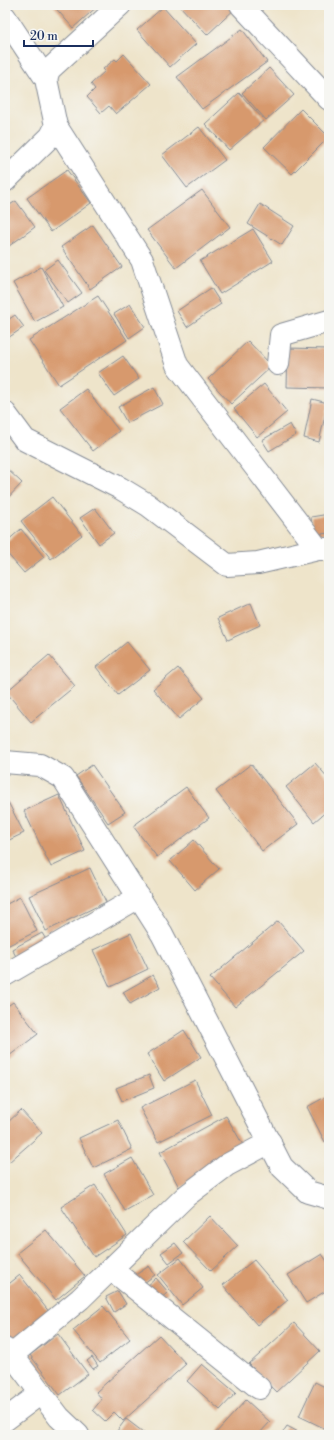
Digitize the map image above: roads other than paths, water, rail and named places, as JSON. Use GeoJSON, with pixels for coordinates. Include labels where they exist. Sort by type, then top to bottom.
{"type":"FeatureCollection","features":[{"type":"Feature","properties":{"kind":"street"},"geometry":{"type":"LineString","coordinates":[[46,79],[49,70],[120,5]]}},
{"type":"Feature","properties":{"kind":"street"},"geometry":{"type":"LineString","coordinates":[[241,5],[329,99]]}},
{"type":"Feature","properties":{"kind":"street"},"geometry":{"type":"LineString","coordinates":[[5,17],[46,79],[56,126],[142,260],[177,365],[324,549],[258,563],[227,565],[148,505],[120,488],[26,440],[5,413]]}},
{"type":"Feature","properties":{"kind":"street"},"geometry":{"type":"LineString","coordinates":[[5,181],[51,136],[56,126]]}},
{"type":"Feature","properties":{"kind":"street"},"geometry":{"type":"LineString","coordinates":[[278,364],[281,335],[329,321]]}},
{"type":"Feature","properties":{"kind":"street"},"geometry":{"type":"LineString","coordinates":[[5,762],[40,765],[63,778],[162,934],[282,1167],[308,1192],[329,1198]]}},
{"type":"Feature","properties":{"kind":"street"},"geometry":{"type":"LineString","coordinates":[[5,975],[139,897]]}},
{"type":"Feature","properties":{"kind":"street"},"geometry":{"type":"LineString","coordinates":[[78,1435],[60,1417],[8,1352],[80,1299],[186,1196],[227,1165],[270,1142]]}},
{"type":"Feature","properties":{"kind":"street"},"geometry":{"type":"LineString","coordinates":[[111,1269],[259,1388]]}},
{"type":"Feature","properties":{"kind":"street"},"geometry":{"type":"LineString","coordinates":[[5,1420],[41,1393]]}}]}
